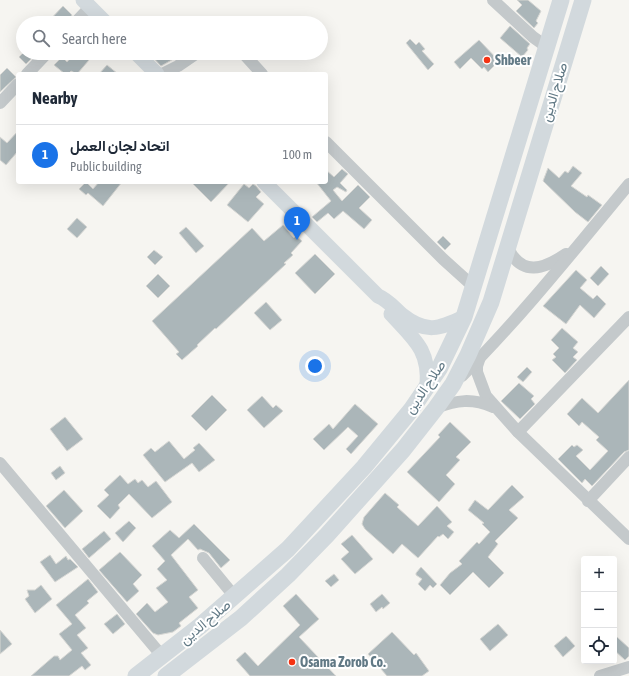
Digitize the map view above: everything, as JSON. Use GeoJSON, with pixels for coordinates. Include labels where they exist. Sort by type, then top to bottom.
{"type":"FeatureCollection","features":[{"type":"Feature","properties":{"kind":"highway","name":"صلاح الدين"},"geometry":{"type":"LineString","coordinates":[[136,676],[234,598],[279,558],[359,472],[411,410],[427,386],[448,352],[464,317],[561,0]]}},
{"type":"Feature","properties":{"kind":"highway","name":"صلاح الدين"},"geometry":{"type":"LineString","coordinates":[[166,676],[241,618],[328,535],[380,477],[436,408],[452,384],[481,326],[508,248],[583,0]]}},
{"type":"Feature","properties":{"kind":"highway"},"geometry":{"type":"LineString","coordinates":[[279,558],[277,565],[279,570],[288,574]]}},
{"type":"Feature","properties":{"kind":"highway"},"geometry":{"type":"LineString","coordinates":[[234,598],[244,603],[241,618]]}},
{"type":"Feature","properties":{"kind":"main road"},"geometry":{"type":"LineString","coordinates":[[86,4],[99,16]]}},
{"type":"Feature","properties":{"kind":"main road"},"geometry":{"type":"LineString","coordinates":[[143,60],[155,72]]}},
{"type":"Feature","properties":{"kind":"main road"},"geometry":{"type":"LineString","coordinates":[[266,184],[378,296],[386,300],[404,316],[426,328],[443,327],[464,317]]}},
{"type":"Feature","properties":{"kind":"main road"},"geometry":{"type":"LineString","coordinates":[[378,296],[382,305],[424,353],[428,370],[427,386]]}},
{"type":"Feature","properties":{"kind":"street"},"geometry":{"type":"LineString","coordinates":[[493,0],[533,37],[547,47]]}},
{"type":"Feature","properties":{"kind":"street"},"geometry":{"type":"LineString","coordinates":[[79,16],[86,4]]}},
{"type":"Feature","properties":{"kind":"street"},"geometry":{"type":"LineString","coordinates":[[30,72],[41,60]]}},
{"type":"Feature","properties":{"kind":"street"},"geometry":{"type":"LineString","coordinates":[[166,72],[187,60]]}},
{"type":"Feature","properties":{"kind":"street"},"geometry":{"type":"LineString","coordinates":[[249,60],[260,72]]}},
{"type":"Feature","properties":{"kind":"street"},"geometry":{"type":"LineString","coordinates":[[0,103],[16,86]]}},
{"type":"Feature","properties":{"kind":"street"},"geometry":{"type":"LineString","coordinates":[[328,144],[438,254],[474,286]]}},
{"type":"Feature","properties":{"kind":"street"},"geometry":{"type":"LineString","coordinates":[[452,384],[480,357],[577,247],[629,184]]}},
{"type":"Feature","properties":{"kind":"street"},"geometry":{"type":"LineString","coordinates":[[508,248],[516,261],[523,266],[535,268],[551,263],[577,247]]}},
{"type":"Feature","properties":{"kind":"street"},"geometry":{"type":"LineString","coordinates":[[518,432],[629,317]]}},
{"type":"Feature","properties":{"kind":"street"},"geometry":{"type":"LineString","coordinates":[[480,357],[477,366],[479,383],[486,396],[518,432],[629,539]]}},
{"type":"Feature","properties":{"kind":"street"},"geometry":{"type":"LineString","coordinates":[[436,408],[450,403],[467,400],[479,401],[496,408]]}},
{"type":"Feature","properties":{"kind":"street"},"geometry":{"type":"LineString","coordinates":[[588,501],[629,457]]}},
{"type":"Feature","properties":{"kind":"street"},"geometry":{"type":"LineString","coordinates":[[0,463],[162,656]]}},
{"type":"Feature","properties":{"kind":"street"},"geometry":{"type":"LineString","coordinates":[[203,558],[234,598]]}},
{"type":"Feature","properties":{"kind":"street"},"geometry":{"type":"LineString","coordinates":[[600,676],[629,668]]}},
{"type":"Feature","properties":{"kind":"building"},"geometry":{"type":"Polygon","coordinates":[[[517,0],[528,0],[541,11],[536,21],[538,23],[534,28],[516,11],[522,5],[517,0]]]}},
{"type":"Feature","properties":{"kind":"building"},"geometry":{"type":"Polygon","coordinates":[[[63,6],[72,15],[72,16],[54,16],[63,6]]]}},
{"type":"Feature","properties":{"kind":"building"},"geometry":{"type":"Polygon","coordinates":[[[510,26],[530,44],[527,48],[528,50],[522,57],[500,38],[510,26]]]}},
{"type":"Feature","properties":{"kind":"building"},"geometry":{"type":"Polygon","coordinates":[[[410,39],[416,45],[419,42],[425,49],[422,51],[434,64],[428,70],[406,43],[410,39]]]}},
{"type":"Feature","properties":{"kind":"building"},"geometry":{"type":"Polygon","coordinates":[[[479,40],[499,61],[488,72],[484,67],[482,69],[471,58],[460,69],[454,62],[479,40]]]}},
{"type":"Feature","properties":{"kind":"building"},"geometry":{"type":"Polygon","coordinates":[[[22,60],[30,60],[26,64],[22,60]]]}},
{"type":"Feature","properties":{"kind":"building"},"geometry":{"type":"Polygon","coordinates":[[[59,60],[65,60],[67,62],[69,60],[89,60],[79,72],[63,72],[54,65],[59,60]]]}},
{"type":"Feature","properties":{"kind":"building"},"geometry":{"type":"Polygon","coordinates":[[[155,60],[172,60],[161,66],[155,60]]]}},
{"type":"Feature","properties":{"kind":"building"},"geometry":{"type":"Polygon","coordinates":[[[107,65],[116,72],[101,72],[107,65]]]}},
{"type":"Feature","properties":{"kind":"building"},"geometry":{"type":"Polygon","coordinates":[[[7,68],[16,77],[0,92],[0,75],[7,68]]]}},
{"type":"Feature","properties":{"kind":"building"},"geometry":{"type":"Polygon","coordinates":[[[16,133],[16,153],[6,165],[0,160],[0,137],[7,143],[16,133]]]}},
{"type":"Feature","properties":{"kind":"building"},"geometry":{"type":"Polygon","coordinates":[[[573,166],[582,173],[571,186],[587,197],[588,195],[602,205],[588,222],[575,212],[543,181],[548,168],[559,178],[565,171],[568,173],[573,166]]]}},
{"type":"Feature","properties":{"kind":"building"},"geometry":{"type":"Polygon","coordinates":[[[342,169],[348,174],[340,183],[347,190],[346,192],[337,187],[333,190],[342,201],[358,185],[370,197],[359,208],[372,220],[364,229],[343,211],[334,219],[328,213],[317,222],[312,217],[331,201],[318,184],[328,184],[328,172],[334,177],[342,169]]]}},
{"type":"Feature","properties":{"kind":"building"},"geometry":{"type":"Polygon","coordinates":[[[84,184],[88,184],[93,189],[97,184],[120,184],[103,206],[88,193],[86,195],[79,189],[84,184]]]}},
{"type":"Feature","properties":{"kind":"building"},"geometry":{"type":"Polygon","coordinates":[[[193,184],[228,184],[211,202],[193,184]]]}},
{"type":"Feature","properties":{"kind":"building"},"geometry":{"type":"Polygon","coordinates":[[[244,184],[249,188],[253,184],[256,186],[261,192],[256,197],[264,204],[248,222],[227,205],[244,184]]]}},
{"type":"Feature","properties":{"kind":"building"},"geometry":{"type":"Polygon","coordinates":[[[77,218],[87,227],[77,238],[67,229],[77,218]]]}},
{"type":"Feature","properties":{"kind":"building"},"geometry":{"type":"Polygon","coordinates":[[[283,225],[294,238],[296,236],[302,241],[291,253],[293,255],[284,263],[286,264],[182,360],[176,354],[179,352],[152,321],[252,228],[264,241],[283,225]]]}},
{"type":"Feature","properties":{"kind":"building"},"geometry":{"type":"Polygon","coordinates":[[[186,227],[204,246],[196,253],[179,233],[186,227]]]}},
{"type":"Feature","properties":{"kind":"building"},"geometry":{"type":"Polygon","coordinates":[[[443,236],[451,244],[445,250],[437,242],[443,236]]]}},
{"type":"Feature","properties":{"kind":"building"},"geometry":{"type":"Polygon","coordinates":[[[154,250],[163,257],[155,265],[147,257],[154,250]]]}},
{"type":"Feature","properties":{"kind":"building"},"geometry":{"type":"Polygon","coordinates":[[[315,254],[335,274],[315,294],[295,273],[315,254]]]}},
{"type":"Feature","properties":{"kind":"building"},"geometry":{"type":"Polygon","coordinates":[[[601,266],[609,274],[598,286],[590,278],[601,266]]]}},
{"type":"Feature","properties":{"kind":"building"},"geometry":{"type":"Polygon","coordinates":[[[576,270],[587,280],[580,288],[593,299],[597,295],[606,304],[594,318],[580,305],[566,324],[543,306],[576,270]]]}},
{"type":"Feature","properties":{"kind":"building"},"geometry":{"type":"Polygon","coordinates":[[[158,274],[170,286],[158,298],[146,286],[158,274]]]}},
{"type":"Feature","properties":{"kind":"building"},"geometry":{"type":"Polygon","coordinates":[[[266,302],[282,320],[270,330],[254,313],[266,302]]]}},
{"type":"Feature","properties":{"kind":"building"},"geometry":{"type":"Polygon","coordinates":[[[562,328],[578,342],[573,348],[578,352],[573,357],[577,360],[565,373],[552,360],[556,357],[553,354],[559,348],[551,340],[562,328]]]}},
{"type":"Feature","properties":{"kind":"building"},"geometry":{"type":"Polygon","coordinates":[[[527,367],[532,372],[523,382],[517,377],[527,367]]]}},
{"type":"Feature","properties":{"kind":"building"},"geometry":{"type":"Polygon","coordinates":[[[629,380],[629,450],[624,452],[592,486],[585,479],[582,483],[558,459],[572,445],[574,447],[577,445],[583,450],[576,456],[590,470],[608,451],[596,440],[599,437],[582,422],[579,426],[567,414],[582,398],[598,413],[629,380]]]}},
{"type":"Feature","properties":{"kind":"building"},"geometry":{"type":"Polygon","coordinates":[[[519,383],[534,396],[531,399],[535,404],[520,419],[501,401],[519,383]]]}},
{"type":"Feature","properties":{"kind":"building"},"geometry":{"type":"Polygon","coordinates":[[[212,395],[227,410],[206,431],[191,416],[212,395]]]}},
{"type":"Feature","properties":{"kind":"building"},"geometry":{"type":"Polygon","coordinates":[[[262,396],[273,408],[276,405],[283,411],[264,428],[247,410],[262,396]]]}},
{"type":"Feature","properties":{"kind":"building"},"geometry":{"type":"Polygon","coordinates":[[[355,404],[378,424],[351,454],[346,449],[358,436],[348,427],[324,450],[313,439],[329,424],[333,429],[355,404]]]}},
{"type":"Feature","properties":{"kind":"building"},"geometry":{"type":"Polygon","coordinates":[[[65,417],[83,439],[67,451],[50,429],[65,417]]]}},
{"type":"Feature","properties":{"kind":"building"},"geometry":{"type":"Polygon","coordinates":[[[450,422],[471,442],[456,457],[460,460],[446,475],[455,484],[439,502],[407,472],[440,437],[438,435],[450,422]]]}},
{"type":"Feature","properties":{"kind":"building"},"geometry":{"type":"Polygon","coordinates":[[[169,441],[184,459],[195,450],[193,448],[199,443],[215,460],[199,472],[192,463],[165,482],[143,455],[151,448],[155,452],[169,441]]]}},
{"type":"Feature","properties":{"kind":"building"},"geometry":{"type":"Polygon","coordinates":[[[60,466],[65,473],[56,480],[51,473],[60,466]]]}},
{"type":"Feature","properties":{"kind":"building"},"geometry":{"type":"Polygon","coordinates":[[[120,475],[128,484],[135,479],[138,483],[142,480],[148,487],[156,481],[172,502],[152,518],[129,494],[118,505],[120,508],[110,519],[97,506],[109,495],[104,490],[120,475]]]}},
{"type":"Feature","properties":{"kind":"building"},"geometry":{"type":"Polygon","coordinates":[[[512,485],[524,497],[509,510],[518,518],[495,541],[498,544],[488,557],[504,573],[489,588],[473,572],[450,595],[440,585],[450,573],[462,564],[459,561],[477,542],[479,544],[490,532],[482,524],[484,523],[468,510],[475,500],[488,510],[512,485]]]}},
{"type":"Feature","properties":{"kind":"building"},"geometry":{"type":"Polygon","coordinates":[[[64,490],[83,511],[65,528],[46,506],[64,490]]]}},
{"type":"Feature","properties":{"kind":"building"},"geometry":{"type":"Polygon","coordinates":[[[385,493],[399,505],[397,507],[418,526],[437,506],[452,522],[447,526],[454,532],[448,539],[443,534],[439,537],[438,536],[418,558],[402,544],[393,554],[365,529],[362,524],[364,517],[385,493]]]}},
{"type":"Feature","properties":{"kind":"building"},"geometry":{"type":"Polygon","coordinates":[[[129,521],[136,528],[123,542],[115,533],[129,521]]]}},
{"type":"Feature","properties":{"kind":"building"},"geometry":{"type":"Polygon","coordinates":[[[194,524],[230,560],[221,568],[209,553],[200,549],[198,550],[188,539],[171,555],[198,590],[189,597],[198,608],[179,623],[181,626],[173,632],[158,635],[153,633],[136,614],[147,603],[155,612],[168,602],[156,588],[167,580],[157,569],[165,561],[152,546],[170,530],[179,538],[194,524]]]}},
{"type":"Feature","properties":{"kind":"building"},"geometry":{"type":"Polygon","coordinates":[[[104,531],[111,539],[89,558],[82,549],[104,531]]]}},
{"type":"Feature","properties":{"kind":"building"},"geometry":{"type":"Polygon","coordinates":[[[352,535],[373,559],[355,574],[341,559],[349,552],[341,544],[352,535]]]}},
{"type":"Feature","properties":{"kind":"building"},"geometry":{"type":"Polygon","coordinates":[[[120,552],[142,575],[133,584],[139,591],[127,602],[99,570],[120,552]]]}},
{"type":"Feature","properties":{"kind":"building"},"geometry":{"type":"Polygon","coordinates":[[[50,555],[56,564],[66,556],[68,560],[70,559],[78,567],[55,582],[40,562],[50,555]]]}},
{"type":"Feature","properties":{"kind":"building"},"geometry":{"type":"Polygon","coordinates":[[[421,567],[437,584],[433,588],[430,585],[425,591],[418,584],[422,579],[416,575],[421,567]]]}},
{"type":"Feature","properties":{"kind":"building"},"geometry":{"type":"Polygon","coordinates":[[[334,574],[339,580],[331,587],[325,581],[334,574]]]}},
{"type":"Feature","properties":{"kind":"building"},"geometry":{"type":"Polygon","coordinates":[[[88,579],[98,592],[87,601],[89,603],[75,615],[86,628],[77,635],[88,648],[81,653],[91,665],[85,670],[82,666],[69,676],[31,676],[54,656],[58,656],[60,660],[72,650],[59,634],[72,624],[56,605],[88,579]]]}},
{"type":"Feature","properties":{"kind":"building"},"geometry":{"type":"Polygon","coordinates":[[[41,585],[52,599],[35,613],[25,599],[29,596],[27,590],[35,590],[41,585]]]}},
{"type":"Feature","properties":{"kind":"building","name":"Osama Zorob Co."},"geometry":{"type":"Polygon","coordinates":[[[296,594],[319,619],[299,637],[336,676],[250,676],[236,660],[245,652],[258,666],[300,625],[283,606],[296,594]]]}},
{"type":"Feature","properties":{"kind":"building"},"geometry":{"type":"Polygon","coordinates":[[[382,594],[390,603],[383,609],[382,607],[376,612],[370,604],[382,594]]]}},
{"type":"Feature","properties":{"kind":"building"},"geometry":{"type":"Polygon","coordinates":[[[117,614],[125,624],[113,634],[104,624],[117,614]]]}},
{"type":"Feature","properties":{"kind":"building"},"geometry":{"type":"Polygon","coordinates":[[[498,624],[508,635],[490,651],[480,639],[498,624]]]}},
{"type":"Feature","properties":{"kind":"building"},"geometry":{"type":"Polygon","coordinates":[[[0,630],[12,644],[0,654],[0,630]]]}},
{"type":"Feature","properties":{"kind":"building"},"geometry":{"type":"Polygon","coordinates":[[[392,632],[414,655],[416,653],[429,671],[422,676],[387,676],[368,654],[392,632]]]}},
{"type":"Feature","properties":{"kind":"building"},"geometry":{"type":"Polygon","coordinates":[[[566,636],[575,646],[563,657],[554,646],[566,636]]]}},
{"type":"Feature","properties":{"kind":"building"},"geometry":{"type":"Polygon","coordinates":[[[617,637],[629,648],[629,656],[625,660],[617,653],[617,637]]]}},
{"type":"Feature","properties":{"kind":"place","name":"Shbeer"},"geometry":{"type":"Point","coordinates":[487,60]}},
{"type":"Feature","properties":{"kind":"place","name":"اتحاد لجان العمل"},"geometry":{"type":"Point","coordinates":[297,240]}},
{"type":"Feature","properties":{"kind":"place","name":"Osama Zorob Co."},"geometry":{"type":"Point","coordinates":[292,662]}}]}
